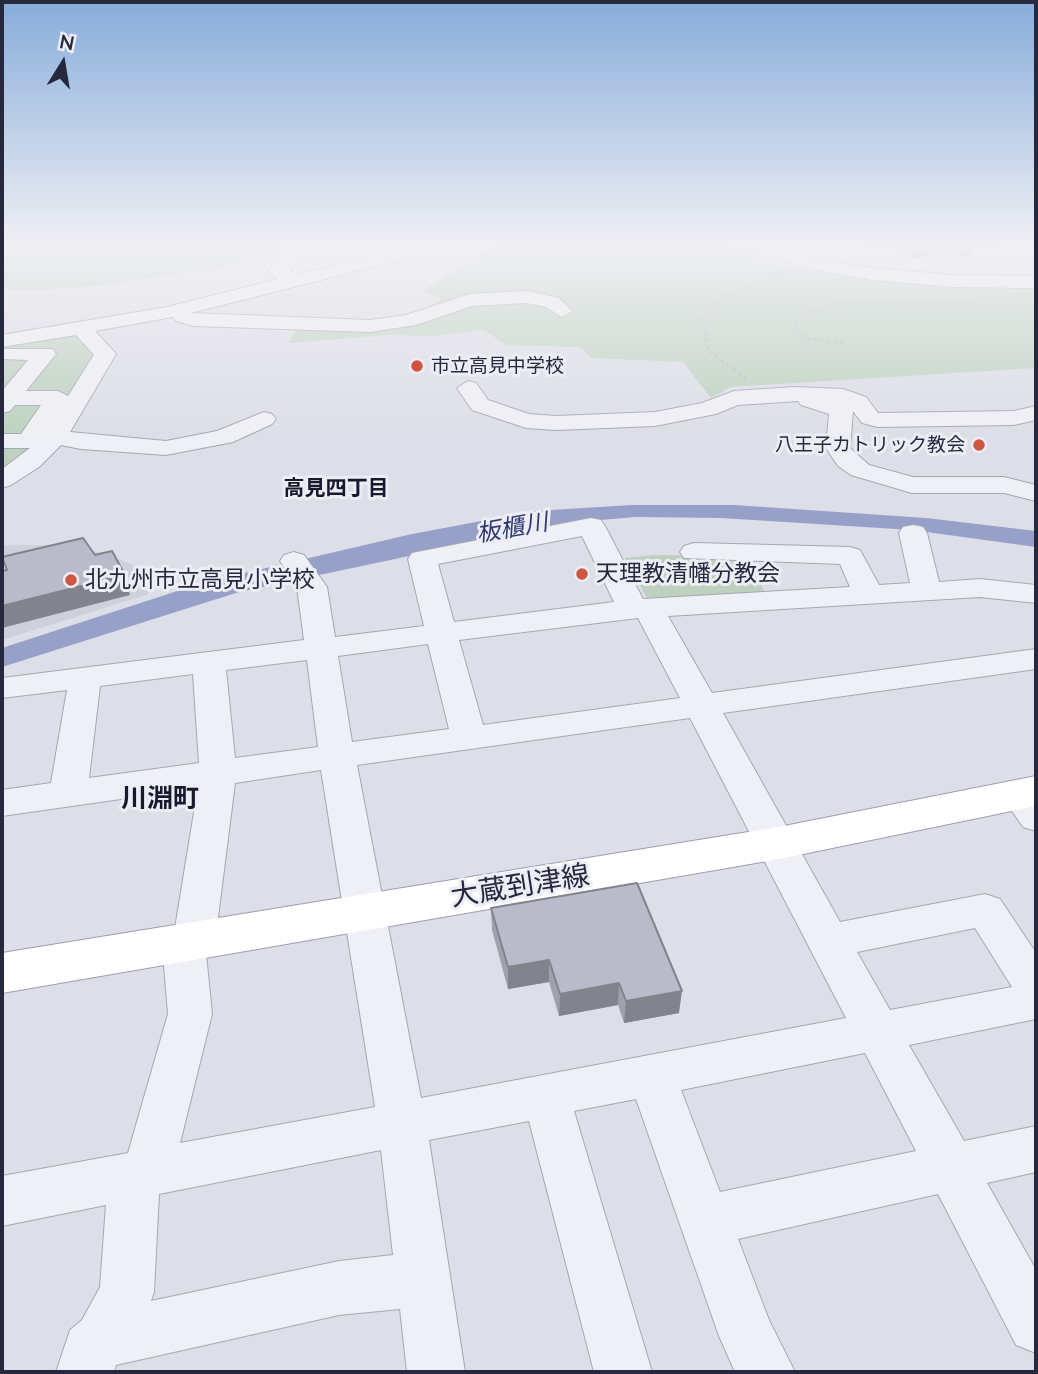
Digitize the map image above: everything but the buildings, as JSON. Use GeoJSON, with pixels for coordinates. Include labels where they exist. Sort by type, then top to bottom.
{"type":"FeatureCollection","features":[{"type":"Feature","properties":{"kind":"main road","name":"大蔵到津線"},"geometry":{"type":"LineString","coordinates":[[2,973],[1031,801]]}},
{"type":"Feature","properties":{"kind":"street"},"geometry":{"type":"LineString","coordinates":[[2,341],[83,330],[178,310]]}},
{"type":"Feature","properties":{"kind":"street"},"geometry":{"type":"LineString","coordinates":[[167,313],[194,320],[370,326],[409,321],[441,310]]}},
{"type":"Feature","properties":{"kind":"street"},"geometry":{"type":"LineString","coordinates":[[2,481],[30,462],[50,427],[81,391],[105,354],[83,330]]}},
{"type":"Feature","properties":{"kind":"street"},"geometry":{"type":"LineString","coordinates":[[2,354],[45,354],[5,400]]}},
{"type":"Feature","properties":{"kind":"street"},"geometry":{"type":"LineString","coordinates":[[468,388],[480,405],[526,421],[556,423],[655,419],[708,409],[734,397],[835,394],[858,402],[870,418],[878,420],[1014,418],[1036,413]]}},
{"type":"Feature","properties":{"kind":"street"},"geometry":{"type":"LineString","coordinates":[[5,400],[81,391]]}},
{"type":"Feature","properties":{"kind":"street"},"geometry":{"type":"LineString","coordinates":[[772,396],[827,404],[841,410],[838,448],[846,461],[860,470],[912,485],[1004,485],[1036,493]]}},
{"type":"Feature","properties":{"kind":"street"},"geometry":{"type":"LineString","coordinates":[[5,400],[81,442],[166,448],[225,437],[264,419]]}},
{"type":"Feature","properties":{"kind":"street"},"geometry":{"type":"LineString","coordinates":[[2,441],[28,441],[50,427]]}},
{"type":"Feature","properties":{"kind":"street"},"geometry":{"type":"LineString","coordinates":[[468,739],[422,559],[590,526],[701,706],[779,843],[1036,1325]]}},
{"type":"Feature","properties":{"kind":"street"},"geometry":{"type":"LineString","coordinates":[[913,533],[927,591]]}},
{"type":"Feature","properties":{"kind":"street"},"geometry":{"type":"LineString","coordinates":[[694,552],[850,556],[868,593]]}},
{"type":"Feature","properties":{"kind":"street"},"geometry":{"type":"LineString","coordinates":[[758,554],[760,570],[772,599]]}},
{"type":"Feature","properties":{"kind":"street"},"geometry":{"type":"LineString","coordinates":[[300,571],[312,587],[337,757],[402,1124],[436,1372]]}},
{"type":"Feature","properties":{"kind":"street"},"geometry":{"type":"LineString","coordinates":[[2,688],[641,609],[868,593],[980,589],[1036,594]]}},
{"type":"Feature","properties":{"kind":"street"},"geometry":{"type":"LineString","coordinates":[[2,803],[1036,659]]}},
{"type":"Feature","properties":{"kind":"street"},"geometry":{"type":"LineString","coordinates":[[94,1356],[127,1292],[140,1175],[190,1014],[189,942],[218,774],[209,663]]}},
{"type":"Feature","properties":{"kind":"street"},"geometry":{"type":"LineString","coordinates":[[68,794],[85,678]]}},
{"type":"Feature","properties":{"kind":"street"},"geometry":{"type":"LineString","coordinates":[[830,941],[985,910],[1036,988]]}},
{"type":"Feature","properties":{"kind":"street"},"geometry":{"type":"LineString","coordinates":[[2,1201],[1036,1001]]}},
{"type":"Feature","properties":{"kind":"street"},"geometry":{"type":"LineString","coordinates":[[652,1076],[747,1336],[766,1372]]}},
{"type":"Feature","properties":{"kind":"street"},"geometry":{"type":"LineString","coordinates":[[546,1096],[623,1372]]}},
{"type":"Feature","properties":{"kind":"street"},"geometry":{"type":"LineString","coordinates":[[704,1222],[1036,1149]]}},
{"type":"Feature","properties":{"kind":"street"},"geometry":{"type":"LineString","coordinates":[[94,1356],[339,1288],[423,1279]]}},
{"type":"Feature","properties":{"kind":"path"},"geometry":{"type":"LineString","coordinates":[[706,310],[703,321],[708,349],[772,396]]}},
{"type":"Feature","properties":{"kind":"path"},"geometry":{"type":"LineString","coordinates":[[818,310],[798,318],[793,332],[806,338],[844,342]]}},
{"type":"Feature","properties":{"kind":"shaded area","name":"北九州市立高見小学校"},"geometry":{"type":"Polygon","coordinates":[[[2,545],[49,545],[104,553],[133,565],[149,594],[2,640],[2,545]]]}},
{"type":"Feature","properties":{"kind":"green space"},"geometry":{"type":"Polygon","coordinates":[[[422,310],[1036,310],[1036,368],[731,387],[711,398],[683,362],[592,358],[579,347],[506,345],[484,330],[432,336],[390,335],[289,343],[297,327],[407,318],[422,310]]]}},
{"type":"Feature","properties":{"kind":"green space"},"geometry":{"type":"Polygon","coordinates":[[[60,334],[80,336],[98,356],[40,447],[2,475],[2,344],[60,334]]]}},
{"type":"Feature","properties":{"kind":"green space"},"geometry":{"type":"Polygon","coordinates":[[[655,555],[752,556],[754,572],[766,594],[649,602],[625,558],[655,555]]]}},
{"type":"Feature","properties":{"kind":"water","name":"板櫃川"},"geometry":{"type":"Polygon","coordinates":[[[632,505],[734,505],[926,518],[1036,531],[1036,547],[912,530],[721,518],[636,517],[565,523],[239,592],[2,667],[2,648],[202,583],[412,534],[535,511],[632,505]]]}},
{"type":"Feature","properties":{"kind":"place","name":"市立高見中学校"},"geometry":{"type":"Point","coordinates":[417,366]}},
{"type":"Feature","properties":{"kind":"place","name":"八王子カトリック教会"},"geometry":{"type":"Point","coordinates":[979,445]}},
{"type":"Feature","properties":{"kind":"place","name":"天理教清幡分教会"},"geometry":{"type":"Point","coordinates":[582,574]}},
{"type":"Feature","properties":{"kind":"place","name":"北九州市立高見小学校"},"geometry":{"type":"Point","coordinates":[71,580]}},
{"type":"Feature","properties":{"kind":"district","name":"高見四丁目"},"geometry":{"type":"Point","coordinates":[336,488]}},
{"type":"Feature","properties":{"kind":"district","name":"川淵町"},"geometry":{"type":"Point","coordinates":[160,799]}}]}
